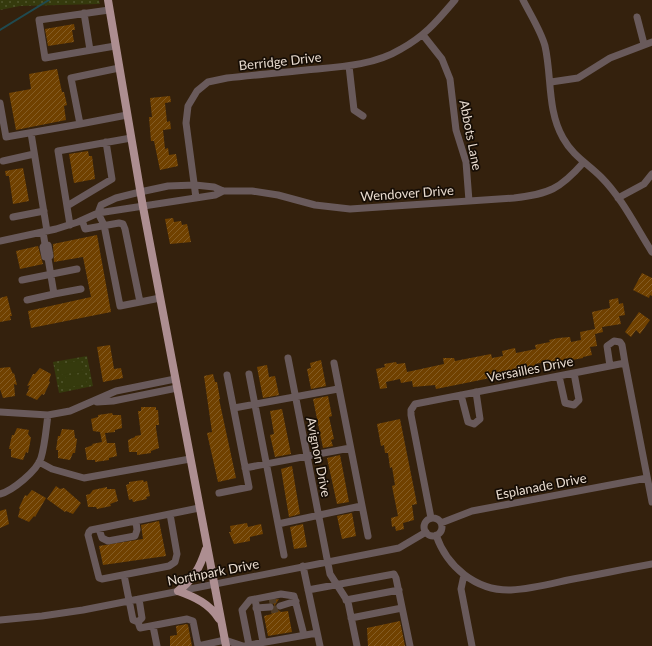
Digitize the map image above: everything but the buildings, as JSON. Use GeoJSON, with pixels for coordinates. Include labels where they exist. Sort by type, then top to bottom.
{"type":"FeatureCollection","features":[{"type":"Feature","properties":{"kind":"main road"},"geometry":{"type":"LineString","coordinates":[[108,0],[140,192],[225,643]]}},
{"type":"Feature","properties":{"kind":"main road"},"geometry":{"type":"LineString","coordinates":[[178,591],[188,584],[199,570],[206,548]]}},
{"type":"Feature","properties":{"kind":"main road"},"geometry":{"type":"LineString","coordinates":[[178,591],[200,600],[214,612],[221,622]]}},
{"type":"Feature","properties":{"kind":"street","name":"Berridge Drive"},"geometry":{"type":"LineString","coordinates":[[196,198],[186,123],[188,106],[197,91],[208,82],[227,78],[349,66],[386,56],[400,50],[424,35],[436,24],[455,0]]}},
{"type":"Feature","properties":{"kind":"street"},"geometry":{"type":"LineString","coordinates":[[523,0],[545,45],[551,82],[552,110],[563,138],[583,163],[600,176],[618,198],[652,252]]}},
{"type":"Feature","properties":{"kind":"street"},"geometry":{"type":"LineString","coordinates":[[110,10],[40,20],[45,58],[116,46]]}},
{"type":"Feature","properties":{"kind":"street"},"geometry":{"type":"LineString","coordinates":[[84,13],[90,50]]}},
{"type":"Feature","properties":{"kind":"street"},"geometry":{"type":"LineString","coordinates":[[551,82],[578,78],[610,58],[648,43],[637,17]]}},
{"type":"Feature","properties":{"kind":"street","name":"Abbots Lane"},"geometry":{"type":"LineString","coordinates":[[424,35],[442,58],[450,79],[456,130],[466,162],[469,201]]}},
{"type":"Feature","properties":{"kind":"street"},"geometry":{"type":"LineString","coordinates":[[349,66],[354,110],[363,116]]}},
{"type":"Feature","properties":{"kind":"street"},"geometry":{"type":"LineString","coordinates":[[80,124],[71,78],[119,68]]}},
{"type":"Feature","properties":{"kind":"street"},"geometry":{"type":"LineString","coordinates":[[0,103],[6,137],[127,115]]}},
{"type":"Feature","properties":{"kind":"street"},"geometry":{"type":"LineString","coordinates":[[31,133],[44,211],[45,244],[48,245],[50,256],[48,258],[54,294]]}},
{"type":"Feature","properties":{"kind":"street"},"geometry":{"type":"LineString","coordinates":[[70,225],[58,151],[131,138]]}},
{"type":"Feature","properties":{"kind":"street"},"geometry":{"type":"LineString","coordinates":[[67,206],[112,179],[106,142]]}},
{"type":"Feature","properties":{"kind":"street"},"geometry":{"type":"LineString","coordinates":[[3,161],[34,154]]}},
{"type":"Feature","properties":{"kind":"street","name":"Wendover Drive"},"geometry":{"type":"LineString","coordinates":[[223,191],[215,195],[98,213],[101,205],[108,201],[168,186],[195,185],[214,187],[223,191],[252,191],[278,195],[315,205],[350,209],[537,196],[568,181],[583,163]]}},
{"type":"Feature","properties":{"kind":"street"},"geometry":{"type":"LineString","coordinates":[[618,198],[644,184],[652,174]]}},
{"type":"Feature","properties":{"kind":"street"},"geometry":{"type":"LineString","coordinates":[[14,217],[44,211]]}},
{"type":"Feature","properties":{"kind":"street"},"geometry":{"type":"LineString","coordinates":[[0,242],[70,225],[98,213],[104,225],[120,306],[160,298]]}},
{"type":"Feature","properties":{"kind":"street"},"geometry":{"type":"LineString","coordinates":[[82,220],[85,230],[104,225],[119,223],[123,224],[140,302]]}},
{"type":"Feature","properties":{"kind":"street"},"geometry":{"type":"LineString","coordinates":[[22,280],[77,269]]}},
{"type":"Feature","properties":{"kind":"street"},"geometry":{"type":"LineString","coordinates":[[27,300],[81,289]]}},
{"type":"Feature","properties":{"kind":"street"},"geometry":{"type":"LineString","coordinates":[[610,366],[607,346],[614,341],[620,342],[622,345],[652,502]]}},
{"type":"Feature","properties":{"kind":"street","name":"Avignon Drive"},"geometry":{"type":"LineString","coordinates":[[288,358],[330,574],[346,600],[357,646]]}},
{"type":"Feature","properties":{"kind":"street"},"geometry":{"type":"LineString","coordinates":[[334,363],[368,536]]}},
{"type":"Feature","properties":{"kind":"street","name":"Versailles Drive"},"geometry":{"type":"LineString","coordinates":[[431,518],[411,410],[419,402],[625,363]]}},
{"type":"Feature","properties":{"kind":"street"},"geometry":{"type":"LineString","coordinates":[[559,376],[563,399],[567,405],[574,405],[579,400],[574,373]]}},
{"type":"Feature","properties":{"kind":"street"},"geometry":{"type":"LineString","coordinates":[[249,374],[284,555]]}},
{"type":"Feature","properties":{"kind":"street"},"geometry":{"type":"LineString","coordinates":[[219,493],[250,491],[228,375]]}},
{"type":"Feature","properties":{"kind":"street"},"geometry":{"type":"LineString","coordinates":[[0,412],[48,415],[70,411],[116,391],[175,379]]}},
{"type":"Feature","properties":{"kind":"street"},"geometry":{"type":"LineString","coordinates":[[93,402],[112,401],[177,388]]}},
{"type":"Feature","properties":{"kind":"street"},"geometry":{"type":"LineString","coordinates":[[234,408],[338,389]]}},
{"type":"Feature","properties":{"kind":"street"},"geometry":{"type":"LineString","coordinates":[[461,395],[465,418],[468,422],[474,424],[480,419],[476,392]]}},
{"type":"Feature","properties":{"kind":"street"},"geometry":{"type":"LineString","coordinates":[[0,494],[8,492],[22,481],[40,462],[48,415]]}},
{"type":"Feature","properties":{"kind":"street"},"geometry":{"type":"LineString","coordinates":[[246,468],[350,448]]}},
{"type":"Feature","properties":{"kind":"street"},"geometry":{"type":"LineString","coordinates":[[40,462],[52,469],[84,478],[190,458]]}},
{"type":"Feature","properties":{"kind":"street","name":"Esplanade Drive"},"geometry":{"type":"LineString","coordinates":[[441,523],[472,511],[647,478]]}},
{"type":"Feature","properties":{"kind":"street"},"geometry":{"type":"LineString","coordinates":[[278,524],[362,506]]}},
{"type":"Feature","properties":{"kind":"street"},"geometry":{"type":"LineString","coordinates":[[170,514],[177,554],[175,562],[169,566],[102,579],[99,578],[88,535],[91,530],[199,508]]}},
{"type":"Feature","properties":{"kind":"street"},"geometry":{"type":"LineString","coordinates":[[431,518],[438,520],[441,523],[441,530],[436,535],[430,535],[426,532],[425,523],[431,518]]}},
{"type":"Feature","properties":{"kind":"street"},"geometry":{"type":"LineString","coordinates":[[99,528],[103,540],[115,540],[135,536],[137,530],[136,521]]}},
{"type":"Feature","properties":{"kind":"street","name":"Northpark Drive"},"geometry":{"type":"LineString","coordinates":[[0,620],[42,616],[129,601],[399,548],[426,532]]}},
{"type":"Feature","properties":{"kind":"street"},"geometry":{"type":"LineString","coordinates":[[436,535],[445,555],[464,575],[483,585],[515,590],[652,564]]}},
{"type":"Feature","properties":{"kind":"street"},"geometry":{"type":"LineString","coordinates":[[303,566],[320,646]]}},
{"type":"Feature","properties":{"kind":"street"},"geometry":{"type":"LineString","coordinates":[[308,590],[390,573],[394,574],[399,590],[410,646]]}},
{"type":"Feature","properties":{"kind":"street"},"geometry":{"type":"LineString","coordinates":[[124,575],[134,620],[138,622],[140,628],[187,619],[192,621],[198,646],[225,643],[245,646],[317,633]]}},
{"type":"Feature","properties":{"kind":"street"},"geometry":{"type":"LineString","coordinates":[[464,575],[461,589],[472,646]]}},
{"type":"Feature","properties":{"kind":"street"},"geometry":{"type":"LineString","coordinates":[[346,600],[399,590]]}},
{"type":"Feature","properties":{"kind":"street"},"geometry":{"type":"LineString","coordinates":[[245,646],[242,610],[250,600],[281,594],[294,596],[304,635]]}},
{"type":"Feature","properties":{"kind":"street"},"geometry":{"type":"LineString","coordinates":[[138,622],[142,618],[139,599]]}},
{"type":"Feature","properties":{"kind":"street"},"geometry":{"type":"LineString","coordinates":[[255,599],[267,606],[263,642]]}},
{"type":"Feature","properties":{"kind":"street"},"geometry":{"type":"LineString","coordinates":[[281,604],[296,601]]}},
{"type":"Feature","properties":{"kind":"street"},"geometry":{"type":"LineString","coordinates":[[351,618],[402,608]]}},
{"type":"Feature","properties":{"kind":"street"},"geometry":{"type":"LineString","coordinates":[[153,626],[157,646]]}},
{"type":"Feature","properties":{"kind":"green space"},"geometry":{"type":"Polygon","coordinates":[[[0,0],[99,0],[100,4],[20,6],[0,10],[0,0]]]}},
{"type":"Feature","properties":{"kind":"green space"},"geometry":{"type":"Polygon","coordinates":[[[87,356],[93,386],[59,393],[53,362],[87,356]]]}},
{"type":"Feature","properties":{"kind":"green space"},"geometry":{"type":"Polygon","coordinates":[[[81,360],[83,371],[61,375],[59,365],[81,360]]]}},
{"type":"Feature","properties":{"kind":"green space"},"geometry":{"type":"Polygon","coordinates":[[[85,373],[87,384],[65,388],[62,378],[85,373]]]}},
{"type":"Feature","properties":{"kind":"waterway"},"geometry":{"type":"LineString","coordinates":[[0,30],[49,0]]}},
{"type":"Feature","properties":{"kind":"tunnel"},"geometry":{"type":"LineString","coordinates":[[269,601],[279,599]]}},
{"type":"Feature","properties":{"kind":"tunnel"},"geometry":{"type":"LineString","coordinates":[[271,610],[281,608]]}}]}
